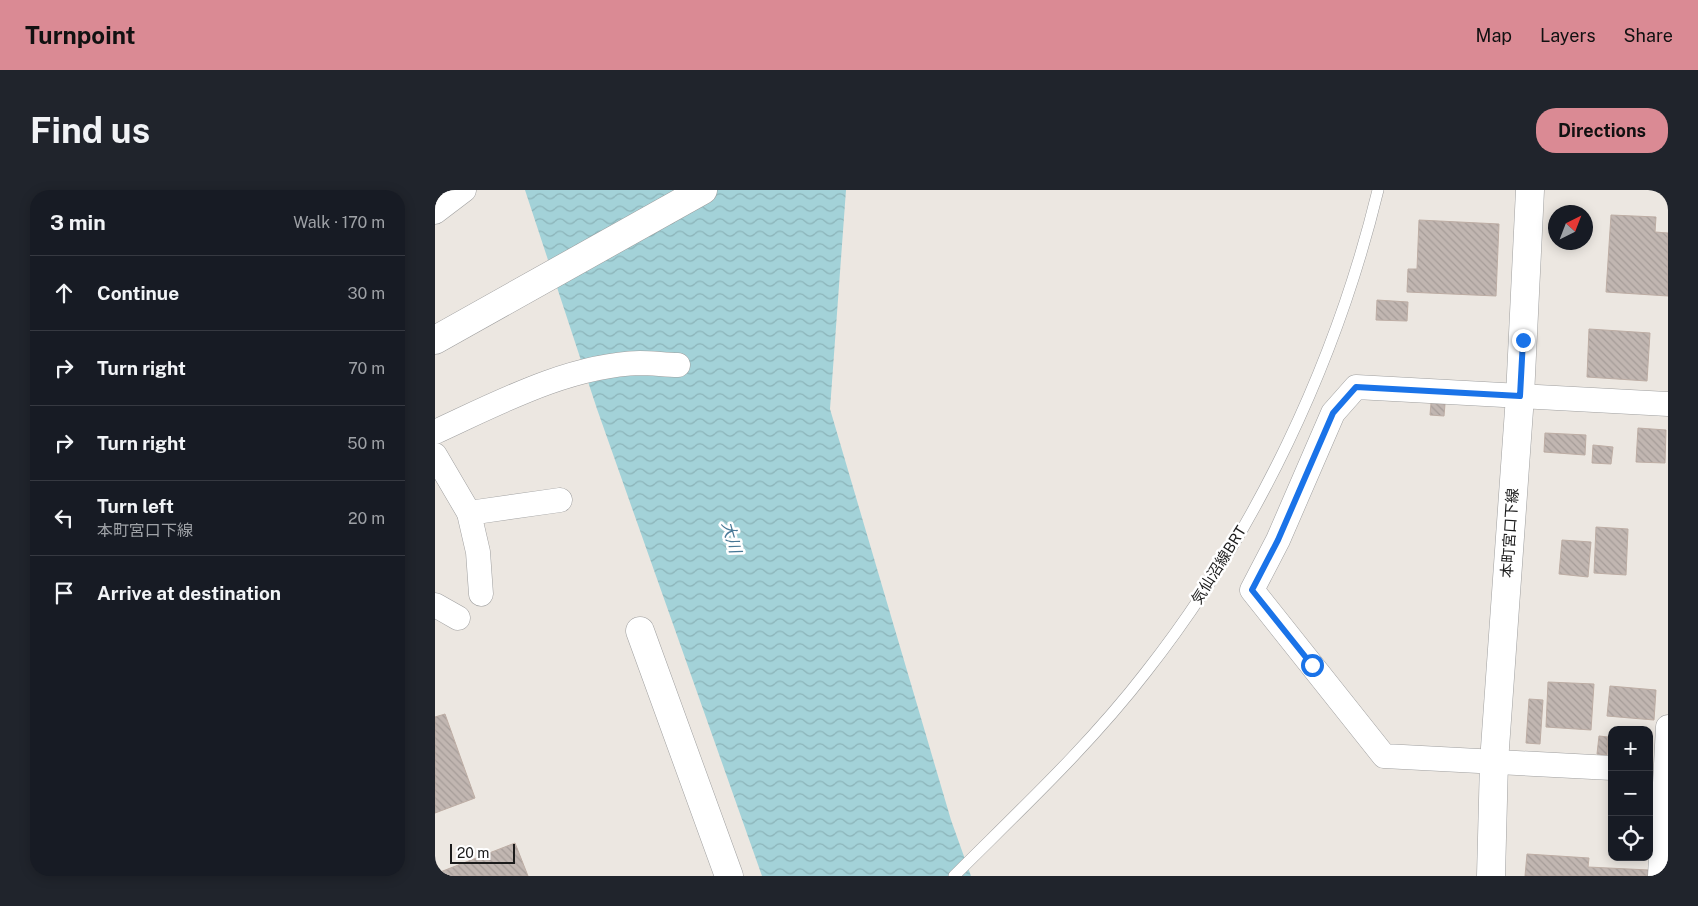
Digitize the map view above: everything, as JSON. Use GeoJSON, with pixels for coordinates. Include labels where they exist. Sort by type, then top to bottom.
{"type":"FeatureCollection","features":[{"type":"Feature","properties":{"kind":"street"},"geometry":{"type":"LineString","coordinates":[[435,212],[464,190]]}},
{"type":"Feature","properties":{"kind":"street"},"geometry":{"type":"LineString","coordinates":[[435,340],[703,190]]}},
{"type":"Feature","properties":{"kind":"street","name":"本町宮口下線"},"geometry":{"type":"LineString","coordinates":[[1491,876],[1494,762],[1520,396],[1530,190]]}},
{"type":"Feature","properties":{"kind":"street"},"geometry":{"type":"LineString","coordinates":[[435,432],[498,401],[597,368],[640,363],[678,365]]}},
{"type":"Feature","properties":{"kind":"street"},"geometry":{"type":"LineString","coordinates":[[1608,768],[1384,756],[1252,590],[1278,540],[1333,413],[1356,387],[1668,404]]}},
{"type":"Feature","properties":{"kind":"street"},"geometry":{"type":"LineString","coordinates":[[435,455],[469,513],[478,552],[481,594]]}},
{"type":"Feature","properties":{"kind":"street"},"geometry":{"type":"LineString","coordinates":[[469,513],[560,500]]}},
{"type":"Feature","properties":{"kind":"street"},"geometry":{"type":"LineString","coordinates":[[435,605],[458,618]]}},
{"type":"Feature","properties":{"kind":"street"},"geometry":{"type":"LineString","coordinates":[[640,631],[729,876]]}},
{"type":"Feature","properties":{"kind":"street"},"geometry":{"type":"LineString","coordinates":[[1660,876],[1661,771],[1668,727]]}},
{"type":"Feature","properties":{"kind":"lane","name":"気仙沼線BRT"},"geometry":{"type":"LineString","coordinates":[[955,876],[1061,769],[1117,708],[1187,616],[1225,556],[1281,454],[1309,393],[1352,280],[1378,190]]}},
{"type":"Feature","properties":{"kind":"water","name":"大川"},"geometry":{"type":"Polygon","coordinates":[[[525,190],[846,190],[830,409],[951,820],[971,876],[762,876],[597,409],[525,190]]]}},
{"type":"Feature","properties":{"kind":"building"},"geometry":{"type":"Polygon","coordinates":[[[1611,215],[1656,217],[1655,232],[1668,233],[1668,296],[1606,292],[1611,215]]]}},
{"type":"Feature","properties":{"kind":"building"},"geometry":{"type":"Polygon","coordinates":[[[1419,220],[1499,224],[1496,296],[1407,292],[1408,269],[1417,269],[1419,220]]]}},
{"type":"Feature","properties":{"kind":"building"},"geometry":{"type":"Polygon","coordinates":[[[1377,300],[1408,302],[1407,321],[1376,320],[1377,300]]]}},
{"type":"Feature","properties":{"kind":"building"},"geometry":{"type":"Polygon","coordinates":[[[1589,329],[1650,333],[1647,381],[1587,377],[1589,329]]]}},
{"type":"Feature","properties":{"kind":"building"},"geometry":{"type":"Polygon","coordinates":[[[1431,403],[1445,404],[1444,416],[1430,415],[1431,403]]]}},
{"type":"Feature","properties":{"kind":"building"},"geometry":{"type":"Polygon","coordinates":[[[1638,428],[1666,430],[1665,463],[1636,462],[1638,428]]]}},
{"type":"Feature","properties":{"kind":"building"},"geometry":{"type":"Polygon","coordinates":[[[1545,433],[1586,435],[1585,455],[1544,452],[1545,433]]]}},
{"type":"Feature","properties":{"kind":"building"},"geometry":{"type":"Polygon","coordinates":[[[1593,445],[1613,447],[1611,464],[1592,463],[1593,445]]]}},
{"type":"Feature","properties":{"kind":"building"},"geometry":{"type":"Polygon","coordinates":[[[1596,527],[1628,529],[1626,575],[1594,573],[1596,527]]]}},
{"type":"Feature","properties":{"kind":"building"},"geometry":{"type":"Polygon","coordinates":[[[1562,540],[1591,542],[1588,577],[1559,574],[1562,540]]]}},
{"type":"Feature","properties":{"kind":"building"},"geometry":{"type":"Polygon","coordinates":[[[1548,682],[1594,684],[1591,730],[1546,727],[1548,682]]]}},
{"type":"Feature","properties":{"kind":"building"},"geometry":{"type":"Polygon","coordinates":[[[1610,686],[1656,690],[1654,720],[1607,716],[1610,686]]]}},
{"type":"Feature","properties":{"kind":"building"},"geometry":{"type":"Polygon","coordinates":[[[1529,699],[1543,700],[1540,744],[1526,743],[1529,699]]]}},
{"type":"Feature","properties":{"kind":"building"},"geometry":{"type":"Polygon","coordinates":[[[445,714],[475,798],[435,813],[435,717],[445,714]]]}},
{"type":"Feature","properties":{"kind":"building"},"geometry":{"type":"Polygon","coordinates":[[[1599,736],[1608,737],[1607,755],[1597,754],[1599,736]]]}},
{"type":"Feature","properties":{"kind":"building"},"geometry":{"type":"Polygon","coordinates":[[[515,843],[528,876],[435,876],[435,874],[515,843]]]}},
{"type":"Feature","properties":{"kind":"building"},"geometry":{"type":"Polygon","coordinates":[[[1527,854],[1589,858],[1588,867],[1649,870],[1648,876],[1525,876],[1527,854]]]}},
{"type":"Feature","properties":{"kind":"route"},"geometry":{"type":"LineString","coordinates":[[1312,665],[1252,590],[1278,540],[1333,413],[1356,387],[1520,396],[1523,340]]}}]}
